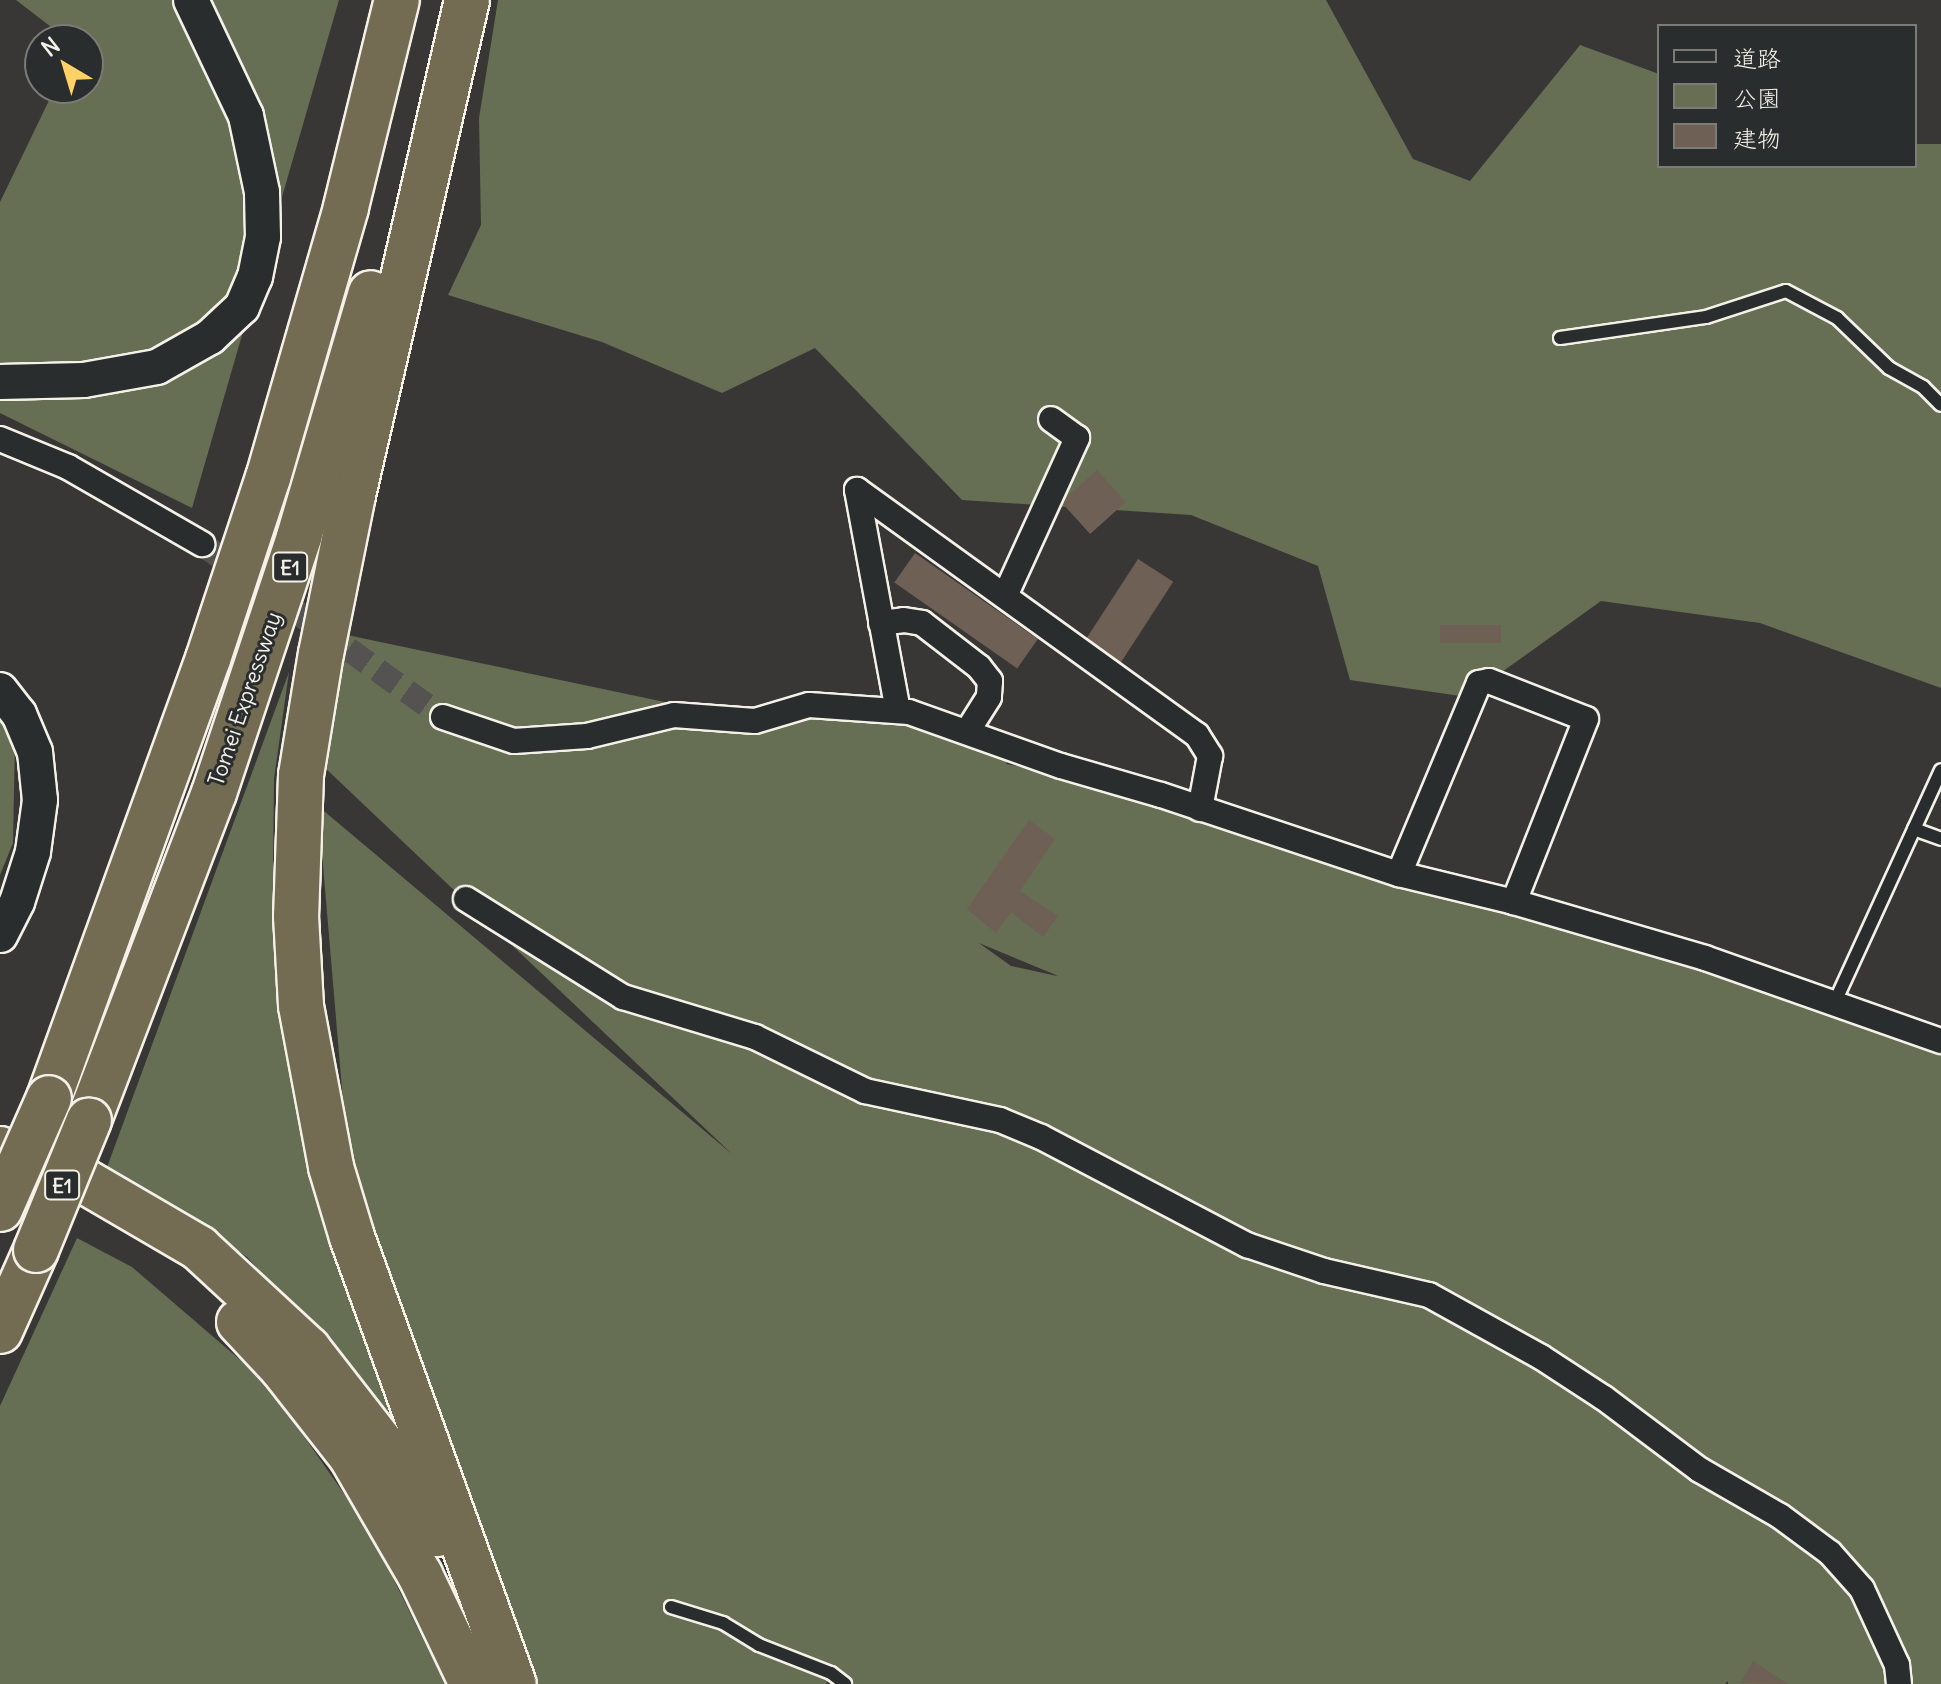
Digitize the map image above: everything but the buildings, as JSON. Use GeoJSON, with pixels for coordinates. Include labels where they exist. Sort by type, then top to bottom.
{"type":"FeatureCollection","features":[{"type":"Feature","properties":{"kind":"highway","name":"E1"},"geometry":{"type":"LineString","coordinates":[[0,1209],[36,1095],[208,659],[268,478],[337,237],[397,0]]}},
{"type":"Feature","properties":{"kind":"highway","name":"Tomei Expressway"},"geometry":{"type":"LineString","coordinates":[[0,1331],[89,1120],[214,793],[299,537],[398,200],[445,0]]}},
{"type":"Feature","properties":{"kind":"highway"},"geometry":{"type":"LineString","coordinates":[[467,0],[356,481],[321,653],[301,775],[296,916],[301,1006],[331,1167],[352,1237],[514,1684]]}},
{"type":"Feature","properties":{"kind":"highway"},"geometry":{"type":"LineString","coordinates":[[36,1095],[0,1150],[86,1182],[199,1248],[308,1349],[399,1466],[496,1640]]}},
{"type":"Feature","properties":{"kind":"highway"},"geometry":{"type":"LineString","coordinates":[[0,1179],[84,1214],[136,1243],[211,1296],[243,1325],[301,1390],[351,1456],[420,1575],[472,1684]]}},
{"type":"Feature","properties":{"kind":"street"},"geometry":{"type":"LineString","coordinates":[[0,382],[84,380],[157,367],[210,337],[242,307],[255,277],[263,237],[262,192],[246,116],[191,0]]}},
{"type":"Feature","properties":{"kind":"street"},"geometry":{"type":"LineString","coordinates":[[1005,596],[1077,438],[1051,419]]}},
{"type":"Feature","properties":{"kind":"street"},"geometry":{"type":"LineString","coordinates":[[0,439],[68,467],[202,544]]}},
{"type":"Feature","properties":{"kind":"street"},"geometry":{"type":"LineString","coordinates":[[898,711],[857,490],[1197,735],[1210,756],[1200,809]]}},
{"type":"Feature","properties":{"kind":"street"},"geometry":{"type":"LineString","coordinates":[[881,623],[904,620],[922,623],[979,667],[990,681],[989,697],[967,732]]}},
{"type":"Feature","properties":{"kind":"street"},"geometry":{"type":"LineString","coordinates":[[1399,874],[1479,683],[1489,681],[1586,719],[1514,902]]}},
{"type":"Feature","properties":{"kind":"street"},"geometry":{"type":"LineString","coordinates":[[0,690],[19,714],[35,752],[40,800],[33,852],[17,902],[0,935]]}},
{"type":"Feature","properties":{"kind":"street"},"geometry":{"type":"LineString","coordinates":[[443,717],[514,741],[587,736],[674,715],[755,721],[809,705],[898,711],[1399,874],[1514,902],[1705,958],[1941,1041]]}},
{"type":"Feature","properties":{"kind":"street"},"geometry":{"type":"LineString","coordinates":[[466,899],[623,997],[755,1037],[865,1091],[1000,1120],[1041,1137],[1247,1245],[1324,1271],[1429,1295],[1541,1357],[1604,1398],[1700,1470],[1780,1516],[1830,1553],[1862,1589],[1897,1665],[1899,1684]]}},
{"type":"Feature","properties":{"kind":"lane"},"geometry":{"type":"LineString","coordinates":[[1560,338],[1706,317],[1786,291],[1837,318],[1889,368],[1923,387],[1941,405]]}},
{"type":"Feature","properties":{"kind":"lane"},"geometry":{"type":"LineString","coordinates":[[1834,1004],[1941,770]]}},
{"type":"Feature","properties":{"kind":"lane"},"geometry":{"type":"LineString","coordinates":[[1914,829],[1941,839]]}},
{"type":"Feature","properties":{"kind":"lane"},"geometry":{"type":"LineString","coordinates":[[671,1607],[723,1623],[759,1645],[831,1673],[845,1684]]}},
{"type":"Feature","properties":{"kind":"green space"},"geometry":{"type":"Polygon","coordinates":[[[16,0],[339,0],[192,508],[0,413],[0,202],[47,104],[104,104],[104,24],[47,24],[16,0]]]}},
{"type":"Feature","properties":{"kind":"green space"},"geometry":{"type":"Polygon","coordinates":[[[498,0],[1326,0],[1413,159],[1470,181],[1580,45],[1657,73],[1657,168],[1917,168],[1917,144],[1941,144],[1941,688],[1760,623],[1601,601],[1467,697],[1350,680],[1318,566],[1191,515],[962,500],[815,348],[722,393],[602,342],[448,295],[481,225],[479,118],[498,0]]]}},
{"type":"Feature","properties":{"kind":"green space"},"geometry":{"type":"Polygon","coordinates":[[[347,635],[755,721],[812,708],[893,712],[1012,748],[1006,764],[1153,793],[1941,1042],[1941,1684],[1728,1684],[1728,1681],[1725,1684],[851,1684],[831,1673],[826,1684],[514,1684],[349,1172],[318,806],[732,1154],[322,765],[347,635]],[[979,943],[1011,966],[1057,976],[979,943]]]}},
{"type":"Feature","properties":{"kind":"green space"},"geometry":{"type":"Polygon","coordinates":[[[289,672],[274,779],[273,872],[280,990],[314,1173],[390,1413],[247,1257],[175,1206],[106,1170],[289,672]]]}},
{"type":"Feature","properties":{"kind":"green space"},"geometry":{"type":"Polygon","coordinates":[[[0,717],[15,739],[13,843],[0,875],[0,717]]]}},
{"type":"Feature","properties":{"kind":"green space"},"geometry":{"type":"Polygon","coordinates":[[[77,1238],[132,1267],[266,1382],[370,1531],[445,1684],[0,1684],[0,1406],[77,1238]]]}},
{"type":"Feature","properties":{"kind":"tunnel"},"geometry":{"type":"LineString","coordinates":[[202,544],[443,717]]}}]}
